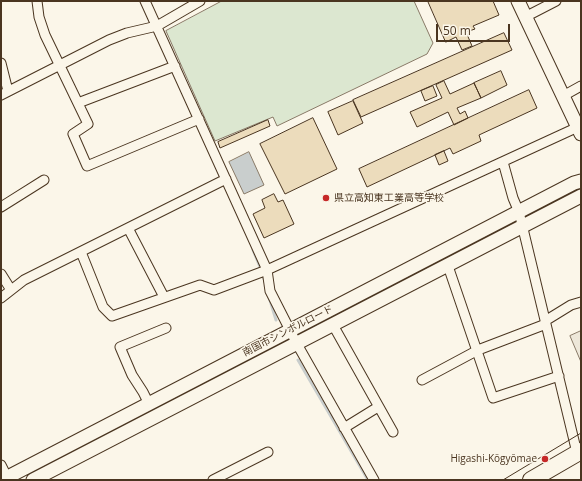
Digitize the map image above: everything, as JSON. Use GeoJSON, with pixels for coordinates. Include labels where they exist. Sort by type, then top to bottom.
{"type":"FeatureCollection","features":[{"type":"Feature","properties":{"kind":"highway"},"geometry":{"type":"LineString","coordinates":[[531,480],[579,452]]}},
{"type":"Feature","properties":{"kind":"street"},"geometry":{"type":"LineString","coordinates":[[37,1],[39,17],[59,65],[88,124],[73,134],[87,166],[199,119]]}},
{"type":"Feature","properties":{"kind":"street"},"geometry":{"type":"LineString","coordinates":[[146,1],[267,270],[270,291],[297,344],[374,480]]}},
{"type":"Feature","properties":{"kind":"street"},"geometry":{"type":"LineString","coordinates":[[1,63],[5,93],[109,40],[157,26],[200,1]]}},
{"type":"Feature","properties":{"kind":"street"},"geometry":{"type":"LineString","coordinates":[[81,252],[102,307],[112,316],[200,285],[214,290],[267,270],[503,162],[579,131],[518,1]]}},
{"type":"Feature","properties":{"kind":"street"},"geometry":{"type":"LineString","coordinates":[[525,17],[556,1]]}},
{"type":"Feature","properties":{"kind":"street"},"geometry":{"type":"LineString","coordinates":[[78,103],[175,66]]}},
{"type":"Feature","properties":{"kind":"street"},"geometry":{"type":"LineString","coordinates":[[563,96],[581,86]]}},
{"type":"Feature","properties":{"kind":"street"},"geometry":{"type":"LineString","coordinates":[[503,162],[513,198],[519,212],[579,452]]}},
{"type":"Feature","properties":{"kind":"street"},"geometry":{"type":"LineString","coordinates":[[1,298],[24,280],[226,179]]}},
{"type":"Feature","properties":{"kind":"street"},"geometry":{"type":"LineString","coordinates":[[1,207],[44,180]]}},
{"type":"Feature","properties":{"kind":"street","name":"南国市シンボルロード"},"geometry":{"type":"LineString","coordinates":[[5,479],[578,182]]}},
{"type":"Feature","properties":{"kind":"street","name":"南国市シンボルロード"},"geometry":{"type":"LineString","coordinates":[[39,479],[581,196]]}},
{"type":"Feature","properties":{"kind":"street"},"geometry":{"type":"LineString","coordinates":[[128,228],[164,298]]}},
{"type":"Feature","properties":{"kind":"street"},"geometry":{"type":"LineString","coordinates":[[448,266],[478,350],[493,398],[559,376]]}},
{"type":"Feature","properties":{"kind":"street"},"geometry":{"type":"LineString","coordinates":[[1,274],[10,290]]}},
{"type":"Feature","properties":{"kind":"street"},"geometry":{"type":"LineString","coordinates":[[422,380],[478,350],[546,322],[571,305],[581,302]]}},
{"type":"Feature","properties":{"kind":"street"},"geometry":{"type":"LineString","coordinates":[[333,325],[393,432]]}},
{"type":"Feature","properties":{"kind":"street"},"geometry":{"type":"LineString","coordinates":[[149,404],[132,374],[120,347],[166,328]]}},
{"type":"Feature","properties":{"kind":"street"},"geometry":{"type":"LineString","coordinates":[[344,428],[378,407]]}},
{"type":"Feature","properties":{"kind":"street"},"geometry":{"type":"LineString","coordinates":[[213,480],[268,452]]}},
{"type":"Feature","properties":{"kind":"street"},"geometry":{"type":"LineString","coordinates":[[35,463],[39,479]]}},
{"type":"Feature","properties":{"kind":"street"},"geometry":{"type":"LineString","coordinates":[[1,465],[5,479]]}},
{"type":"Feature","properties":{"kind":"green space"},"geometry":{"type":"Polygon","coordinates":[[[222,1],[414,1],[433,43],[427,54],[277,126],[273,117],[215,141],[166,31],[222,1]]]}},
{"type":"Feature","properties":{"kind":"shaded area"},"geometry":{"type":"Polygon","coordinates":[[[249,152],[264,185],[244,194],[229,162],[249,152]]]}},
{"type":"Feature","properties":{"kind":"shaded area"},"geometry":{"type":"Polygon","coordinates":[[[581,331],[581,362],[570,336],[581,331]]]}},
{"type":"Feature","properties":{"kind":"building"},"geometry":{"type":"Polygon","coordinates":[[[428,1],[493,1],[499,15],[473,26],[475,29],[466,32],[472,46],[462,50],[456,37],[446,42],[428,1]]]}},
{"type":"Feature","properties":{"kind":"building"},"geometry":{"type":"Polygon","coordinates":[[[504,33],[512,50],[361,117],[353,100],[504,33]]]}},
{"type":"Feature","properties":{"kind":"building"},"geometry":{"type":"Polygon","coordinates":[[[501,71],[507,85],[481,98],[474,83],[501,71]]]}},
{"type":"Feature","properties":{"kind":"building"},"geometry":{"type":"Polygon","coordinates":[[[444,81],[450,94],[474,83],[481,98],[457,108],[460,114],[465,111],[468,118],[454,125],[448,112],[417,127],[410,112],[442,98],[436,85],[444,81]]]}},
{"type":"Feature","properties":{"kind":"building"},"geometry":{"type":"Polygon","coordinates":[[[433,86],[437,96],[425,101],[421,91],[433,86]]]}},
{"type":"Feature","properties":{"kind":"building"},"geometry":{"type":"Polygon","coordinates":[[[529,90],[537,108],[479,135],[481,141],[453,154],[450,148],[367,187],[359,169],[529,90]]]}},
{"type":"Feature","properties":{"kind":"building"},"geometry":{"type":"Polygon","coordinates":[[[353,101],[363,123],[338,135],[328,112],[353,101]]]}},
{"type":"Feature","properties":{"kind":"building"},"geometry":{"type":"Polygon","coordinates":[[[313,118],[337,169],[285,194],[260,144],[313,118]]]}},
{"type":"Feature","properties":{"kind":"building"},"geometry":{"type":"Polygon","coordinates":[[[268,120],[270,126],[220,148],[218,142],[268,120]]]}},
{"type":"Feature","properties":{"kind":"building"},"geometry":{"type":"Polygon","coordinates":[[[444,151],[448,161],[439,165],[435,155],[444,151]]]}},
{"type":"Feature","properties":{"kind":"building"},"geometry":{"type":"Polygon","coordinates":[[[274,194],[278,202],[283,200],[294,224],[264,238],[253,214],[265,208],[262,200],[274,194]]]}},
{"type":"Feature","properties":{"kind":"waterway"},"geometry":{"type":"LineString","coordinates":[[253,250],[265,282]]}},
{"type":"Feature","properties":{"kind":"waterway"},"geometry":{"type":"LineString","coordinates":[[269,297],[276,320]]}},
{"type":"Feature","properties":{"kind":"waterway"},"geometry":{"type":"LineString","coordinates":[[298,360],[368,480]]}},
{"type":"Feature","properties":{"kind":"tram line"},"geometry":{"type":"LineString","coordinates":[[503,480],[581,433]]}},
{"type":"Feature","properties":{"kind":"place","name":"県立高知東工業高等学校"},"geometry":{"type":"Point","coordinates":[326,198]}},
{"type":"Feature","properties":{"kind":"place","name":"Higashi-Kōgyōmae"},"geometry":{"type":"Point","coordinates":[545,459]}}]}
